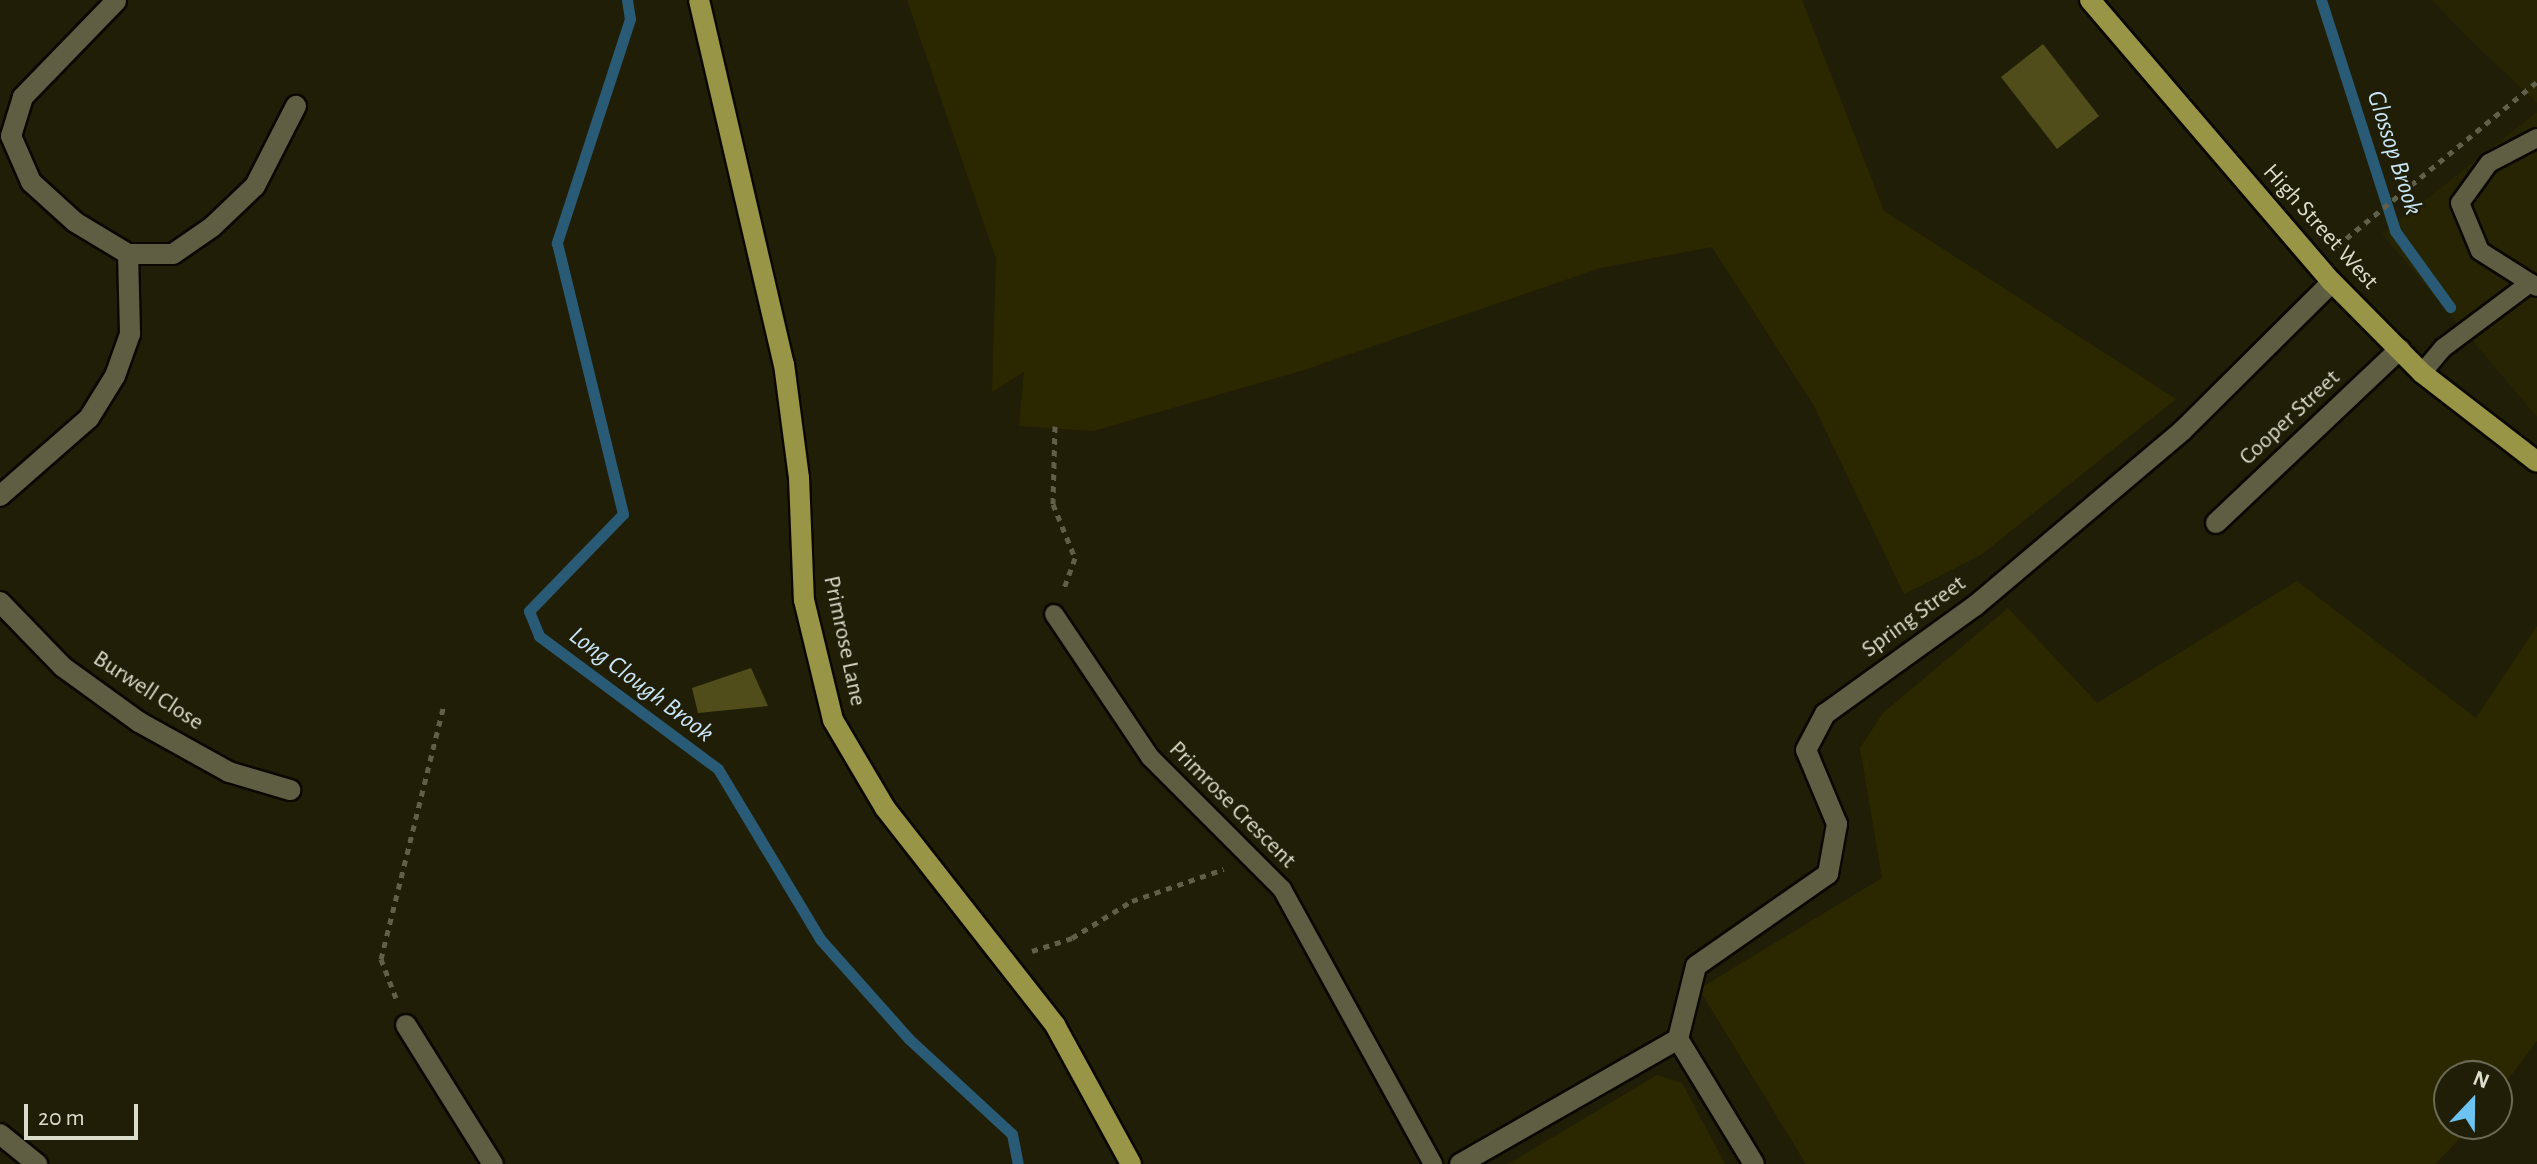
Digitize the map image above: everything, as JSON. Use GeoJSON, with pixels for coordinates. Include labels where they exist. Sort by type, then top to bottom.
{"type":"FeatureCollection","features":[{"type":"Feature","properties":{"kind":"main road","name":"Primrose Lane"},"geometry":{"type":"LineString","coordinates":[[699,0],[784,364],[799,478],[804,600],[833,720],[885,808],[1010,963],[1055,1025],[1131,1164]]}},
{"type":"Feature","properties":{"kind":"main road","name":"High Street West"},"geometry":{"type":"LineString","coordinates":[[2090,0],[2332,282],[2422,373],[2537,462]]}},
{"type":"Feature","properties":{"kind":"street"},"geometry":{"type":"LineString","coordinates":[[116,1],[23,97],[11,136],[31,182],[75,222],[128,254],[173,254],[212,227],[255,186],[296,106]]}},
{"type":"Feature","properties":{"kind":"street"},"geometry":{"type":"LineString","coordinates":[[0,496],[89,418],[115,376],[130,334],[128,254]]}},
{"type":"Feature","properties":{"kind":"street","name":"Spring Street"},"geometry":{"type":"LineString","coordinates":[[1678,1039],[1696,966],[1828,874],[1837,824],[1806,750],[1825,714],[1975,606],[2182,431],[2332,282]]}},
{"type":"Feature","properties":{"kind":"street","name":"Cooper Street"},"geometry":{"type":"LineString","coordinates":[[2216,523],[2400,349]]}},
{"type":"Feature","properties":{"kind":"street","name":"Burwell Close"},"geometry":{"type":"LineString","coordinates":[[0,602],[63,667],[139,722],[229,772],[290,790]]}},
{"type":"Feature","properties":{"kind":"street"},"geometry":{"type":"LineString","coordinates":[[406,1025],[493,1164]]}},
{"type":"Feature","properties":{"kind":"street"},"geometry":{"type":"LineString","coordinates":[[1460,1164],[1678,1039],[1754,1164]]}},
{"type":"Feature","properties":{"kind":"street"},"geometry":{"type":"LineString","coordinates":[[0,1134],[37,1164]]}},
{"type":"Feature","properties":{"kind":"lane"},"geometry":{"type":"LineString","coordinates":[[2422,373],[2465,330],[2534,285],[2480,251],[2460,203],[2489,163],[2537,138]]}},
{"type":"Feature","properties":{"kind":"lane","name":"Primrose Crescent"},"geometry":{"type":"LineString","coordinates":[[1054,614],[1150,757],[1289,900],[1368,1058],[1433,1164]]}},
{"type":"Feature","properties":{"kind":"path"},"geometry":{"type":"LineString","coordinates":[[2345,236],[2537,82]]}},
{"type":"Feature","properties":{"kind":"path"},"geometry":{"type":"LineString","coordinates":[[1054,614],[1075,558],[1053,504],[1055,426]]}},
{"type":"Feature","properties":{"kind":"path"},"geometry":{"type":"LineString","coordinates":[[406,1025],[381,959],[443,708]]}},
{"type":"Feature","properties":{"kind":"path"},"geometry":{"type":"LineString","coordinates":[[1010,963],[1072,938],[1132,901],[1245,858]]}},
{"type":"Feature","properties":{"kind":"shaded area"},"geometry":{"type":"Polygon","coordinates":[[[907,0],[1802,0],[1884,211],[2176,399],[1981,555],[1904,594],[1813,404],[1712,247],[1600,268],[1301,371],[1093,431],[1019,426],[1024,372],[992,392],[996,259],[907,0]]]}},
{"type":"Feature","properties":{"kind":"shaded area"},"geometry":{"type":"Polygon","coordinates":[[[2432,0],[2537,0],[2537,103],[2464,34],[2432,0]]]}},
{"type":"Feature","properties":{"kind":"shaded area"},"geometry":{"type":"Polygon","coordinates":[[[2537,112],[2537,417],[2382,234],[2537,112]]]}},
{"type":"Feature","properties":{"kind":"shaded area"},"geometry":{"type":"Polygon","coordinates":[[[2297,581],[2476,718],[2537,626],[2537,1041],[2513,1073],[2513,1060],[2433,1060],[2433,1140],[2458,1140],[2435,1164],[1806,1164],[1699,989],[1882,878],[1860,748],[1883,713],[2008,608],[2097,703],[2297,581]]]}},
{"type":"Feature","properties":{"kind":"shaded area"},"geometry":{"type":"Polygon","coordinates":[[[1657,1075],[1682,1083],[1725,1164],[1508,1164],[1657,1075]]]}},
{"type":"Feature","properties":{"kind":"building"},"geometry":{"type":"Polygon","coordinates":[[[2043,44],[2099,116],[2057,149],[2001,77],[2043,44]]]}},
{"type":"Feature","properties":{"kind":"building"},"geometry":{"type":"Polygon","coordinates":[[[751,668],[768,706],[698,713],[692,688],[751,668]]]}},
{"type":"Feature","properties":{"kind":"waterway","name":"Long Clough Brook"},"geometry":{"type":"LineString","coordinates":[[627,0],[630,19],[557,243],[623,514],[529,611],[539,636],[718,769],[820,939],[909,1039],[1012,1134],[1018,1164]]}},
{"type":"Feature","properties":{"kind":"waterway","name":"Glossop Brook"},"geometry":{"type":"LineString","coordinates":[[2321,0],[2395,231],[2450,307]]}}]}
